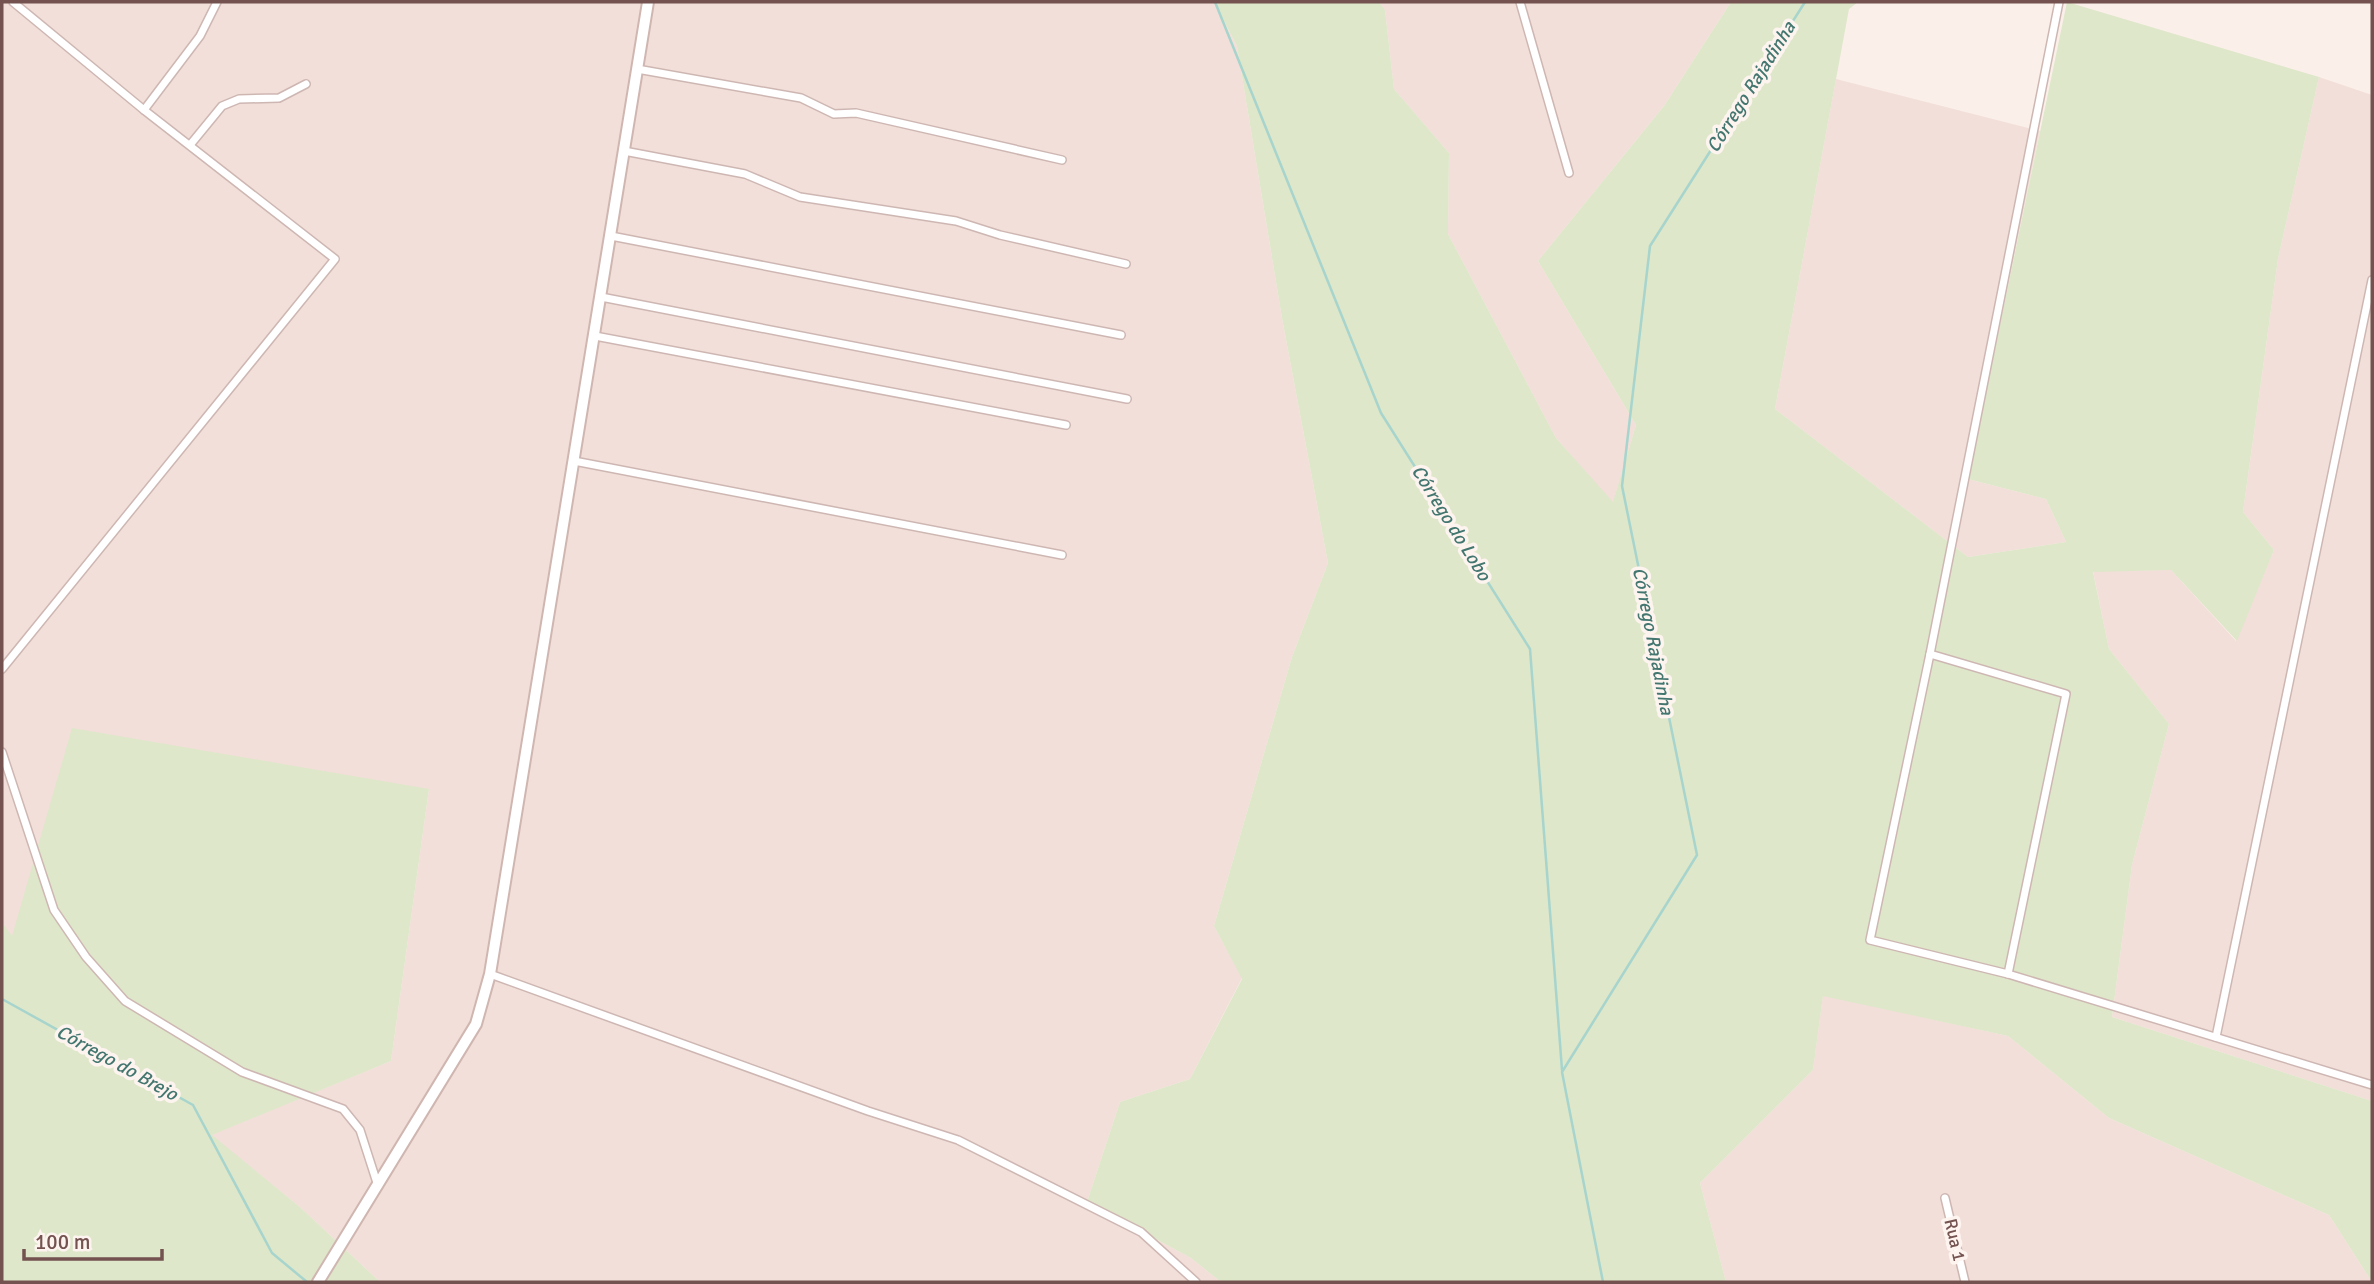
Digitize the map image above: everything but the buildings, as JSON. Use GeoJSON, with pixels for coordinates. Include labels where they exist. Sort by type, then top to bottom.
{"type":"FeatureCollection","features":[{"type":"Feature","properties":{"kind":"street"},"geometry":{"type":"LineString","coordinates":[[2,669],[335,259],[144,110],[13,2]]}},
{"type":"Feature","properties":{"kind":"street"},"geometry":{"type":"LineString","coordinates":[[144,110],[200,36],[217,2]]}},
{"type":"Feature","properties":{"kind":"street"},"geometry":{"type":"LineString","coordinates":[[318,1282],[476,1024],[490,974],[648,2]]}},
{"type":"Feature","properties":{"kind":"street"},"geometry":{"type":"LineString","coordinates":[[1520,2],[1569,173]]}},
{"type":"Feature","properties":{"kind":"street"},"geometry":{"type":"LineString","coordinates":[[2059,2],[1930,654],[1870,940],[2008,974],[2372,1085]]}},
{"type":"Feature","properties":{"kind":"street"},"geometry":{"type":"LineString","coordinates":[[637,69],[801,98],[834,114],[856,113],[1062,160]]}},
{"type":"Feature","properties":{"kind":"street"},"geometry":{"type":"LineString","coordinates":[[190,145],[222,106],[239,99],[279,98],[306,84]]}},
{"type":"Feature","properties":{"kind":"street"},"geometry":{"type":"LineString","coordinates":[[624,151],[746,174],[800,197],[956,221],[1000,235],[1126,264]]}},
{"type":"Feature","properties":{"kind":"street"},"geometry":{"type":"LineString","coordinates":[[611,236],[1121,335]]}},
{"type":"Feature","properties":{"kind":"street"},"geometry":{"type":"LineString","coordinates":[[2216,1037],[2372,280]]}},
{"type":"Feature","properties":{"kind":"street"},"geometry":{"type":"LineString","coordinates":[[601,297],[1127,399]]}},
{"type":"Feature","properties":{"kind":"street"},"geometry":{"type":"LineString","coordinates":[[595,336],[1066,425]]}},
{"type":"Feature","properties":{"kind":"street"},"geometry":{"type":"LineString","coordinates":[[574,461],[1062,555]]}},
{"type":"Feature","properties":{"kind":"street"},"geometry":{"type":"LineString","coordinates":[[1930,654],[2066,694],[2008,974]]}},
{"type":"Feature","properties":{"kind":"street"},"geometry":{"type":"LineString","coordinates":[[2,752],[54,909],[86,957],[125,1001],[242,1072],[343,1109],[360,1130],[379,1186]]}},
{"type":"Feature","properties":{"kind":"street"},"geometry":{"type":"LineString","coordinates":[[490,974],[867,1111],[958,1140],[1141,1232],[1196,1282]]}},
{"type":"Feature","properties":{"kind":"street","name":"Rua 1"},"geometry":{"type":"LineString","coordinates":[[1945,1198],[1965,1282]]}},
{"type":"Feature","properties":{"kind":"shaded area"},"geometry":{"type":"Polygon","coordinates":[[[2,2],[1214,2],[1237,46],[1282,318],[1328,563],[1292,657],[1214,926],[1242,978],[1190,1079],[1120,1102],[1087,1202],[1191,1258],[1221,1282],[380,1282],[301,1208],[211,1135],[391,1061],[429,789],[12,937],[2,922],[2,2]]]}},
{"type":"Feature","properties":{"kind":"shaded area"},"geometry":{"type":"Polygon","coordinates":[[[1379,2],[1731,2],[1664,106],[1538,261],[1636,425],[1613,503],[1556,438],[1448,234],[1449,153],[1394,89],[1385,10],[1379,2]]]}},
{"type":"Feature","properties":{"kind":"shaded area"},"geometry":{"type":"Polygon","coordinates":[[[2319,77],[2372,95],[2372,1101],[2112,1017],[2132,865],[2169,724],[2109,649],[2093,571],[2171,570],[2236,641],[2274,550],[2243,512],[2278,259],[2319,77]]]}},
{"type":"Feature","properties":{"kind":"shaded area"},"geometry":{"type":"Polygon","coordinates":[[[1836,79],[2040,131],[1968,479],[2046,499],[2066,542],[1968,557],[1775,409],[1836,79]]]}},
{"type":"Feature","properties":{"kind":"shaded area"},"geometry":{"type":"Polygon","coordinates":[[[1823,995],[2008,1036],[2109,1118],[2329,1215],[2372,1282],[1726,1282],[1700,1183],[1813,1070],[1823,995]]]}},
{"type":"Feature","properties":{"kind":"green space"},"geometry":{"type":"Polygon","coordinates":[[[1214,2],[1379,2],[1385,10],[1394,89],[1449,153],[1448,234],[1556,438],[1613,502],[1636,425],[1538,261],[1664,106],[1731,2],[1858,2],[1849,9],[1775,409],[1968,557],[2066,542],[2046,499],[1968,479],[2067,2],[2319,77],[2278,259],[2243,512],[2274,550],[2237,641],[2171,570],[2093,572],[2109,649],[2169,724],[2132,865],[2112,1017],[2372,1101],[2372,1282],[2329,1215],[2109,1118],[2008,1036],[1823,996],[1813,1070],[1700,1183],[1726,1282],[1221,1282],[1191,1258],[1087,1202],[1120,1102],[1190,1079],[1242,979],[1214,926],[1292,657],[1328,563],[1282,318],[1237,46],[1214,2]]]}},
{"type":"Feature","properties":{"kind":"green space"},"geometry":{"type":"Polygon","coordinates":[[[72,728],[429,789],[391,1061],[212,1135],[301,1208],[380,1282],[2,1282],[2,922],[12,936],[72,728]]]}},
{"type":"Feature","properties":{"kind":"waterway","name":"Córrego do Lobo"},"geometry":{"type":"LineString","coordinates":[[1215,2],[1381,413],[1530,649],[1562,1070]]}},
{"type":"Feature","properties":{"kind":"waterway","name":"Córrego Rajadinha"},"geometry":{"type":"LineString","coordinates":[[1603,1282],[1562,1072],[1697,855],[1622,486],[1650,246],[1805,2]]}},
{"type":"Feature","properties":{"kind":"waterway","name":"Córrego do Brejo"},"geometry":{"type":"LineString","coordinates":[[2,999],[193,1105],[272,1253],[307,1282]]}}]}
